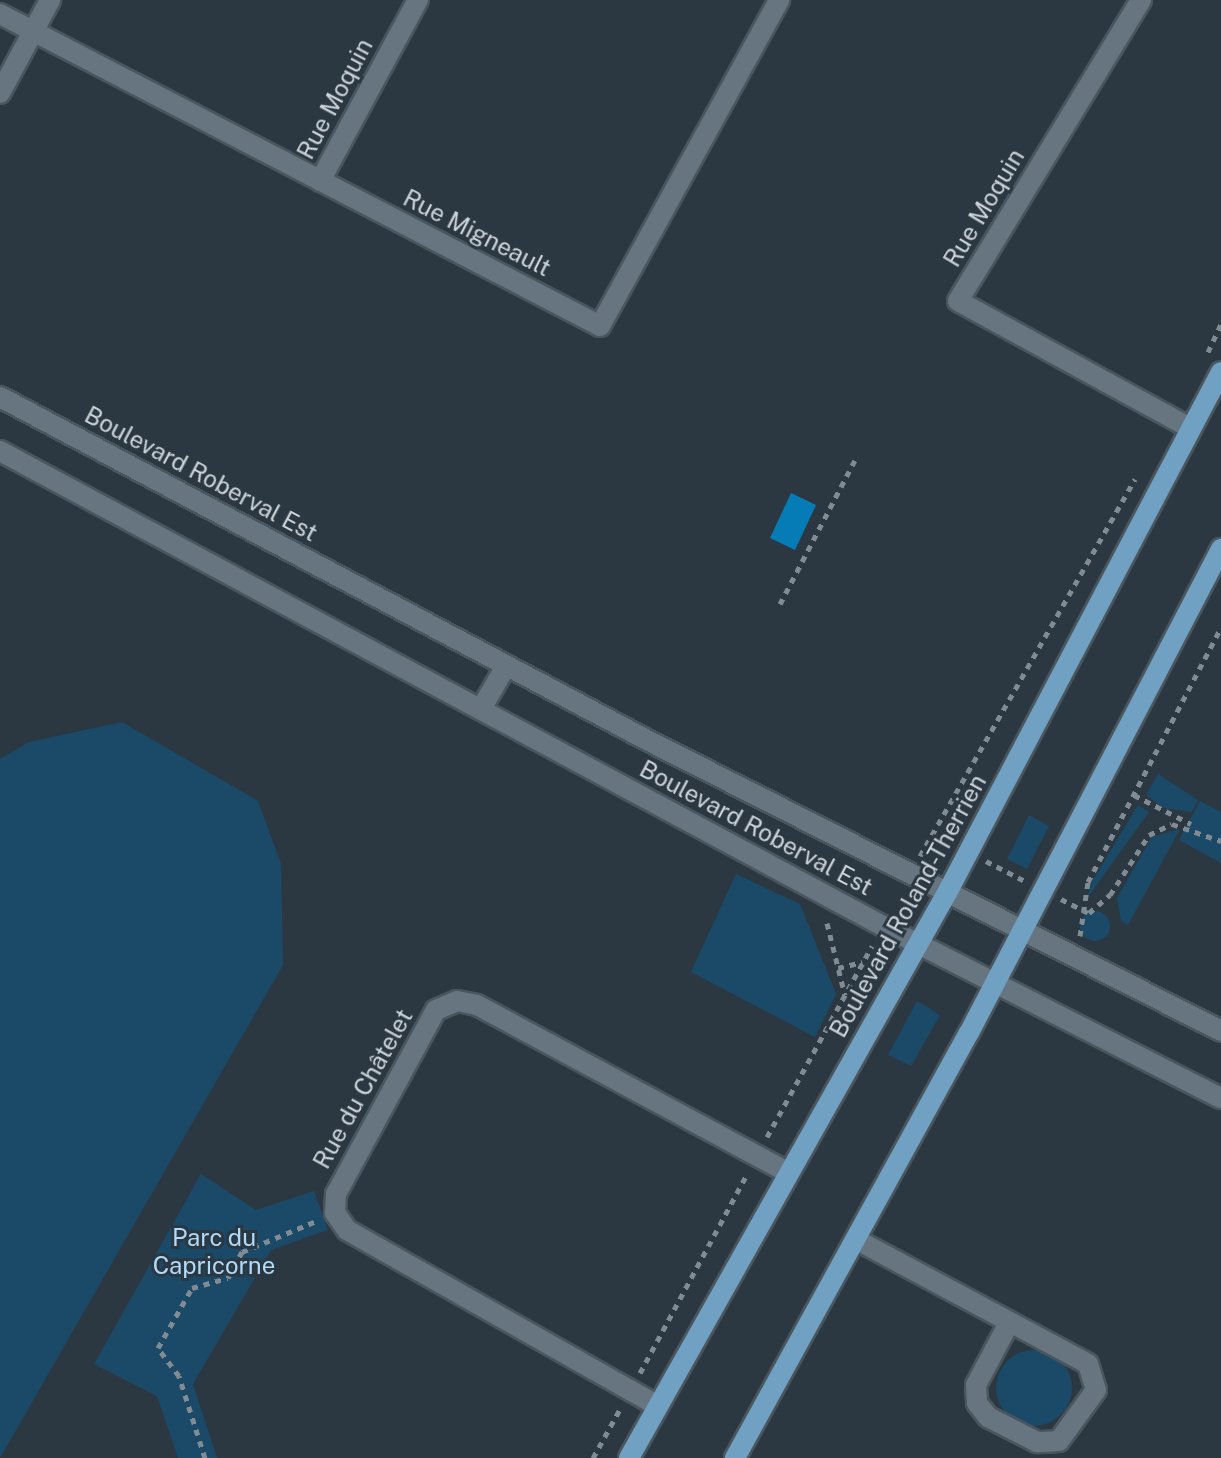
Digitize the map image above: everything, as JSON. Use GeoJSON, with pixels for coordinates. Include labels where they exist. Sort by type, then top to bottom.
{"type":"FeatureCollection","features":[{"type":"Feature","properties":{"kind":"main road","name":"Boulevard Roland-Therrien"},"geometry":{"type":"LineString","coordinates":[[629,1458],[948,891],[1188,427],[1221,372]]}},
{"type":"Feature","properties":{"kind":"main road"},"geometry":{"type":"LineString","coordinates":[[735,1458],[996,983],[1221,549]]}},
{"type":"Feature","properties":{"kind":"street"},"geometry":{"type":"LineString","coordinates":[[0,93],[50,0]]}},
{"type":"Feature","properties":{"kind":"street","name":"Rue Moquin"},"geometry":{"type":"LineString","coordinates":[[320,181],[418,0]]}},
{"type":"Feature","properties":{"kind":"street","name":"Rue Migneault"},"geometry":{"type":"LineString","coordinates":[[0,14],[600,326],[779,0]]}},
{"type":"Feature","properties":{"kind":"street","name":"Rue Moquin"},"geometry":{"type":"LineString","coordinates":[[1141,0],[958,301],[1188,427]]}},
{"type":"Feature","properties":{"kind":"street","name":"Boulevard Roberval Est"},"geometry":{"type":"LineString","coordinates":[[0,397],[506,666],[1221,1031]]}},
{"type":"Feature","properties":{"kind":"street","name":"Boulevard Roberval Est"},"geometry":{"type":"LineString","coordinates":[[0,451],[818,891],[1221,1098]]}},
{"type":"Feature","properties":{"kind":"street"},"geometry":{"type":"LineString","coordinates":[[481,709],[506,666]]}},
{"type":"Feature","properties":{"kind":"street","name":"Rue du Châtelet"},"geometry":{"type":"LineString","coordinates":[[335,1213],[336,1194],[436,1010],[457,1001],[477,1005],[789,1173]]}},
{"type":"Feature","properties":{"kind":"street"},"geometry":{"type":"LineString","coordinates":[[335,1213],[347,1230],[658,1406]]}},
{"type":"Feature","properties":{"kind":"street"},"geometry":{"type":"LineString","coordinates":[[857,1240],[1088,1364],[1095,1377],[1096,1390],[1059,1441],[1037,1442],[988,1417],[977,1403],[976,1385],[1009,1323]]}},
{"type":"Feature","properties":{"kind":"path"},"geometry":{"type":"LineString","coordinates":[[780,604],[855,460]]}},
{"type":"Feature","properties":{"kind":"path"},"geometry":{"type":"LineString","coordinates":[[1077,941],[1088,913],[1088,882],[1221,628]]}},
{"type":"Feature","properties":{"kind":"path"},"geometry":{"type":"LineString","coordinates":[[1134,795],[1221,841]]}},
{"type":"Feature","properties":{"kind":"path"},"geometry":{"type":"LineString","coordinates":[[1088,913],[1110,895],[1149,835],[1172,824],[1196,826]]}},
{"type":"Feature","properties":{"kind":"path"},"geometry":{"type":"LineString","coordinates":[[932,835],[1088,913]]}},
{"type":"Feature","properties":{"kind":"path"},"geometry":{"type":"LineString","coordinates":[[818,891],[845,995]]}},
{"type":"Feature","properties":{"kind":"path"},"geometry":{"type":"LineString","coordinates":[[838,968],[863,962]]}},
{"type":"Feature","properties":{"kind":"path"},"geometry":{"type":"LineString","coordinates":[[205,1458],[179,1376],[158,1348],[192,1288],[228,1278],[242,1252],[335,1213]]}},
{"type":"Feature","properties":{"kind":"green space"},"geometry":{"type":"Polygon","coordinates":[[[122,722],[258,801],[281,864],[283,965],[0,1458],[0,759],[29,742],[122,722]]]}},
{"type":"Feature","properties":{"kind":"green space"},"geometry":{"type":"Polygon","coordinates":[[[1158,774],[1198,800],[1192,812],[1164,808],[1146,795],[1158,774]]]}},
{"type":"Feature","properties":{"kind":"green space"},"geometry":{"type":"Polygon","coordinates":[[[1200,801],[1221,812],[1221,863],[1179,840],[1200,801]]]}},
{"type":"Feature","properties":{"kind":"green space"},"geometry":{"type":"Polygon","coordinates":[[[1138,805],[1149,812],[1088,897],[1090,885],[1138,805]]]}},
{"type":"Feature","properties":{"kind":"green space"},"geometry":{"type":"Polygon","coordinates":[[[1029,815],[1049,826],[1027,869],[1007,859],[1029,815]]]}},
{"type":"Feature","properties":{"kind":"green space"},"geometry":{"type":"Polygon","coordinates":[[[1180,829],[1128,925],[1121,921],[1117,898],[1152,837],[1180,829]]]}},
{"type":"Feature","properties":{"kind":"green space"},"geometry":{"type":"Polygon","coordinates":[[[736,874],[800,904],[836,994],[815,1037],[691,972],[736,874]]]}},
{"type":"Feature","properties":{"kind":"green space"},"geometry":{"type":"Polygon","coordinates":[[[1095,911],[1106,915],[1110,926],[1106,937],[1095,941],[1084,937],[1080,926],[1084,915],[1095,911]]]}},
{"type":"Feature","properties":{"kind":"green space"},"geometry":{"type":"Polygon","coordinates":[[[917,1001],[940,1015],[911,1066],[888,1055],[917,1001]]]}},
{"type":"Feature","properties":{"kind":"green space","name":"Parc du Capricorne"},"geometry":{"type":"Polygon","coordinates":[[[201,1174],[256,1210],[314,1191],[328,1230],[271,1250],[193,1384],[217,1458],[178,1458],[157,1396],[94,1364],[201,1174]]]}},
{"type":"Feature","properties":{"kind":"green space"},"geometry":{"type":"Polygon","coordinates":[[[1034,1350],[1048,1353],[1061,1361],[1069,1374],[1072,1388],[1069,1402],[1061,1415],[1048,1423],[1034,1426],[1020,1423],[1007,1415],[999,1402],[996,1388],[999,1374],[1007,1361],[1020,1353],[1034,1350]]]}},
{"type":"Feature","properties":{"kind":"water"},"geometry":{"type":"Polygon","coordinates":[[[791,493],[816,505],[795,550],[770,538],[791,493]]]}}]}
